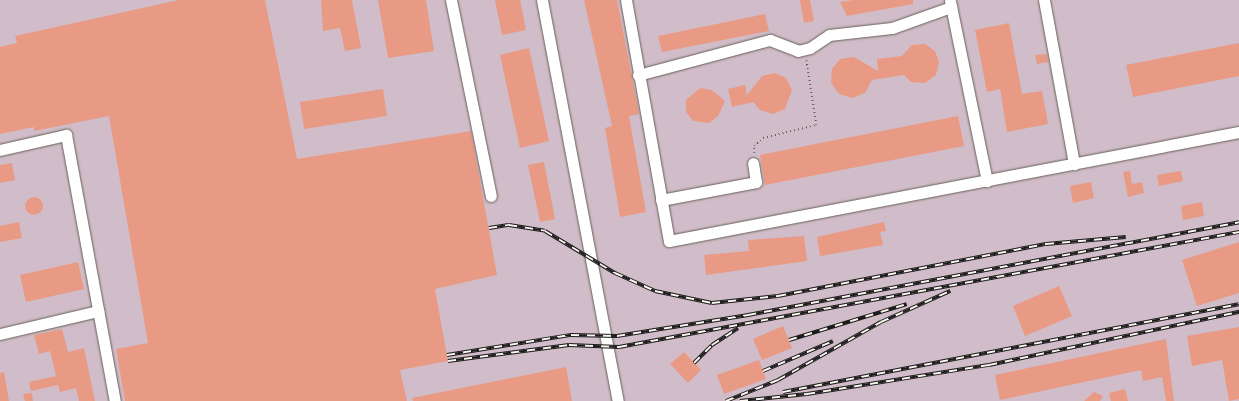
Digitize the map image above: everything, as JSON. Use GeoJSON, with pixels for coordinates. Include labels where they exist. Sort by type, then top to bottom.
{"type":"FeatureCollection","features":[{"type":"Feature","properties":{"kind":"street"},"geometry":{"type":"LineString","coordinates":[[452,0],[491,196]]}},
{"type":"Feature","properties":{"kind":"street"},"geometry":{"type":"LineString","coordinates":[[542,0],[618,401]]}},
{"type":"Feature","properties":{"kind":"street"},"geometry":{"type":"LineString","coordinates":[[626,0],[638,75],[669,241],[676,242],[1239,132]]}},
{"type":"Feature","properties":{"kind":"street"},"geometry":{"type":"LineString","coordinates":[[1044,0],[1074,164]]}},
{"type":"Feature","properties":{"kind":"street"},"geometry":{"type":"LineString","coordinates":[[638,75],[770,40],[798,51],[804,50],[829,35],[892,28],[950,3],[987,181]]}},
{"type":"Feature","properties":{"kind":"street"},"geometry":{"type":"LineString","coordinates":[[0,150],[66,136],[115,401]]}},
{"type":"Feature","properties":{"kind":"street"},"geometry":{"type":"LineString","coordinates":[[661,200],[756,182],[753,163]]}},
{"type":"Feature","properties":{"kind":"street"},"geometry":{"type":"LineString","coordinates":[[0,334],[98,311]]}},
{"type":"Feature","properties":{"kind":"path"},"geometry":{"type":"LineString","coordinates":[[753,163],[754,146],[763,138],[816,125],[804,50]]}},
{"type":"Feature","properties":{"kind":"shaded area"},"geometry":{"type":"Polygon","coordinates":[[[0,0],[1239,0],[1239,401],[0,401],[0,0]]]}},
{"type":"Feature","properties":{"kind":"building"},"geometry":{"type":"Polygon","coordinates":[[[179,0],[265,0],[297,159],[471,131],[497,275],[435,289],[448,361],[400,370],[407,401],[125,401],[116,349],[148,343],[109,116],[34,131],[34,127],[0,134],[0,47],[17,43],[15,36],[179,0]]]}},
{"type":"Feature","properties":{"kind":"building"},"geometry":{"type":"Polygon","coordinates":[[[321,0],[352,0],[361,48],[345,51],[340,28],[323,31],[321,0]]]}},
{"type":"Feature","properties":{"kind":"building"},"geometry":{"type":"Polygon","coordinates":[[[378,0],[426,0],[434,51],[388,58],[378,0]]]}},
{"type":"Feature","properties":{"kind":"building"},"geometry":{"type":"Polygon","coordinates":[[[495,0],[520,0],[526,30],[502,35],[495,0]]]}},
{"type":"Feature","properties":{"kind":"building"},"geometry":{"type":"Polygon","coordinates":[[[584,0],[617,0],[639,114],[629,116],[646,212],[620,217],[605,128],[612,126],[584,0]]]}},
{"type":"Feature","properties":{"kind":"building"},"geometry":{"type":"Polygon","coordinates":[[[800,0],[810,0],[814,21],[804,23],[800,0]]]}},
{"type":"Feature","properties":{"kind":"building"},"geometry":{"type":"Polygon","coordinates":[[[853,0],[913,0],[913,4],[847,16],[840,2],[853,0]]]}},
{"type":"Feature","properties":{"kind":"building"},"geometry":{"type":"Polygon","coordinates":[[[765,14],[769,31],[662,52],[658,36],[765,14]]]}},
{"type":"Feature","properties":{"kind":"building"},"geometry":{"type":"Polygon","coordinates":[[[1009,23],[1022,94],[1042,91],[1048,124],[1007,132],[1000,89],[987,92],[975,30],[1009,23]]]}},
{"type":"Feature","properties":{"kind":"building"},"geometry":{"type":"Polygon","coordinates":[[[1239,43],[1239,76],[1133,97],[1126,65],[1239,43]]]}},
{"type":"Feature","properties":{"kind":"building"},"geometry":{"type":"Polygon","coordinates":[[[925,44],[935,51],[939,62],[936,75],[925,83],[911,82],[904,75],[872,80],[865,93],[852,98],[839,94],[831,83],[832,69],[840,59],[854,57],[878,71],[877,59],[902,56],[912,45],[925,44]]]}},
{"type":"Feature","properties":{"kind":"building"},"geometry":{"type":"Polygon","coordinates":[[[529,48],[549,141],[520,148],[500,55],[529,48]]]}},
{"type":"Feature","properties":{"kind":"building"},"geometry":{"type":"Polygon","coordinates":[[[1047,54],[1048,62],[1037,64],[1035,55],[1047,54]]]}},
{"type":"Feature","properties":{"kind":"building"},"geometry":{"type":"Polygon","coordinates":[[[775,73],[786,78],[792,90],[785,109],[773,114],[760,110],[753,102],[732,107],[728,89],[745,85],[747,95],[762,76],[775,73]]]}},
{"type":"Feature","properties":{"kind":"building"},"geometry":{"type":"Polygon","coordinates":[[[700,88],[712,90],[725,101],[718,116],[709,123],[693,121],[686,112],[686,100],[700,88]]]}},
{"type":"Feature","properties":{"kind":"building"},"geometry":{"type":"Polygon","coordinates":[[[383,89],[387,116],[304,129],[300,102],[383,89]]]}},
{"type":"Feature","properties":{"kind":"building"},"geometry":{"type":"Polygon","coordinates":[[[958,116],[964,146],[765,185],[760,155],[958,116]]]}},
{"type":"Feature","properties":{"kind":"building"},"geometry":{"type":"Polygon","coordinates":[[[544,162],[555,219],[540,222],[528,165],[544,162]]]}},
{"type":"Feature","properties":{"kind":"building"},"geometry":{"type":"Polygon","coordinates":[[[12,163],[15,180],[0,183],[0,165],[12,163]]]}},
{"type":"Feature","properties":{"kind":"building"},"geometry":{"type":"Polygon","coordinates":[[[1130,171],[1132,184],[1142,182],[1144,193],[1128,197],[1123,172],[1130,171]]]}},
{"type":"Feature","properties":{"kind":"building"},"geometry":{"type":"Polygon","coordinates":[[[1181,171],[1183,181],[1159,186],[1157,175],[1181,171]]]}},
{"type":"Feature","properties":{"kind":"building"},"geometry":{"type":"Polygon","coordinates":[[[1091,182],[1094,198],[1073,203],[1070,186],[1091,182]]]}},
{"type":"Feature","properties":{"kind":"building"},"geometry":{"type":"Polygon","coordinates":[[[34,197],[41,199],[43,206],[41,213],[34,215],[27,213],[25,206],[27,199],[34,197]]]}},
{"type":"Feature","properties":{"kind":"building"},"geometry":{"type":"Polygon","coordinates":[[[1202,202],[1204,216],[1183,220],[1181,206],[1202,202]]]}},
{"type":"Feature","properties":{"kind":"building"},"geometry":{"type":"Polygon","coordinates":[[[19,222],[22,238],[0,242],[0,226],[19,222]]]}},
{"type":"Feature","properties":{"kind":"building"},"geometry":{"type":"Polygon","coordinates":[[[884,222],[886,231],[880,232],[883,245],[820,256],[817,237],[884,222]]]}},
{"type":"Feature","properties":{"kind":"building"},"geometry":{"type":"Polygon","coordinates":[[[804,236],[807,261],[706,275],[704,255],[749,251],[748,240],[804,236]]]}},
{"type":"Feature","properties":{"kind":"building"},"geometry":{"type":"Polygon","coordinates":[[[1239,242],[1239,293],[1197,306],[1182,260],[1239,242]]]}},
{"type":"Feature","properties":{"kind":"building"},"geometry":{"type":"Polygon","coordinates":[[[78,262],[84,289],[26,302],[20,275],[78,262]]]}},
{"type":"Feature","properties":{"kind":"building"},"geometry":{"type":"Polygon","coordinates":[[[1059,286],[1072,316],[1025,336],[1013,306],[1059,286]]]}},
{"type":"Feature","properties":{"kind":"building"},"geometry":{"type":"Polygon","coordinates":[[[783,326],[792,348],[762,360],[753,339],[783,326]]]}},
{"type":"Feature","properties":{"kind":"building"},"geometry":{"type":"Polygon","coordinates":[[[1239,327],[1239,399],[1229,401],[1222,360],[1192,366],[1187,336],[1239,327]]]}},
{"type":"Feature","properties":{"kind":"building"},"geometry":{"type":"Polygon","coordinates":[[[62,329],[68,352],[84,348],[95,401],[79,401],[76,388],[60,392],[58,385],[31,391],[29,382],[56,376],[50,351],[39,354],[34,335],[62,329]]]}},
{"type":"Feature","properties":{"kind":"building"},"geometry":{"type":"Polygon","coordinates":[[[1166,339],[1174,401],[1166,401],[1162,377],[1143,381],[1141,370],[1000,400],[995,375],[1166,339]]]}},
{"type":"Feature","properties":{"kind":"building"},"geometry":{"type":"Polygon","coordinates":[[[684,352],[701,370],[688,383],[670,364],[684,352]]]}},
{"type":"Feature","properties":{"kind":"building"},"geometry":{"type":"Polygon","coordinates":[[[759,360],[766,379],[724,394],[717,375],[759,360]]]}},
{"type":"Feature","properties":{"kind":"building"},"geometry":{"type":"Polygon","coordinates":[[[566,367],[572,401],[413,401],[412,398],[566,367]]]}},
{"type":"Feature","properties":{"kind":"building"},"geometry":{"type":"Polygon","coordinates":[[[4,372],[9,401],[0,401],[0,373],[4,372]]]}},
{"type":"Feature","properties":{"kind":"building"},"geometry":{"type":"Polygon","coordinates":[[[1125,389],[1128,401],[1111,401],[1109,393],[1125,389]]]}},
{"type":"Feature","properties":{"kind":"building"},"geometry":{"type":"Polygon","coordinates":[[[1094,392],[1103,396],[1100,401],[1084,401],[1094,392]]]}},
{"type":"Feature","properties":{"kind":"building"},"geometry":{"type":"Polygon","coordinates":[[[32,393],[33,401],[25,401],[23,394],[32,393]]]}},
{"type":"Feature","properties":{"kind":"railway"},"geometry":{"type":"LineString","coordinates":[[447,355],[571,335],[617,336],[748,315],[1239,222]]}},
{"type":"Feature","properties":{"kind":"railway"},"geometry":{"type":"LineString","coordinates":[[489,228],[509,225],[545,231],[615,273],[655,291],[712,303],[778,296],[1046,244],[1126,237]]}},
{"type":"Feature","properties":{"kind":"railway"},"geometry":{"type":"LineString","coordinates":[[448,361],[569,345],[619,347],[1239,232]]}},
{"type":"Feature","properties":{"kind":"railway"},"geometry":{"type":"LineString","coordinates":[[726,401],[778,380],[881,322],[950,291]]}},
{"type":"Feature","properties":{"kind":"railway"},"geometry":{"type":"LineString","coordinates":[[789,340],[907,304]]}},
{"type":"Feature","properties":{"kind":"railway"},"geometry":{"type":"LineString","coordinates":[[783,392],[1239,304]]}},
{"type":"Feature","properties":{"kind":"railway"},"geometry":{"type":"LineString","coordinates":[[740,401],[807,394],[989,365],[1239,312]]}},
{"type":"Feature","properties":{"kind":"railway"},"geometry":{"type":"LineString","coordinates":[[694,363],[712,345],[738,328]]}},
{"type":"Feature","properties":{"kind":"railway"},"geometry":{"type":"LineString","coordinates":[[763,371],[833,341]]}}]}
